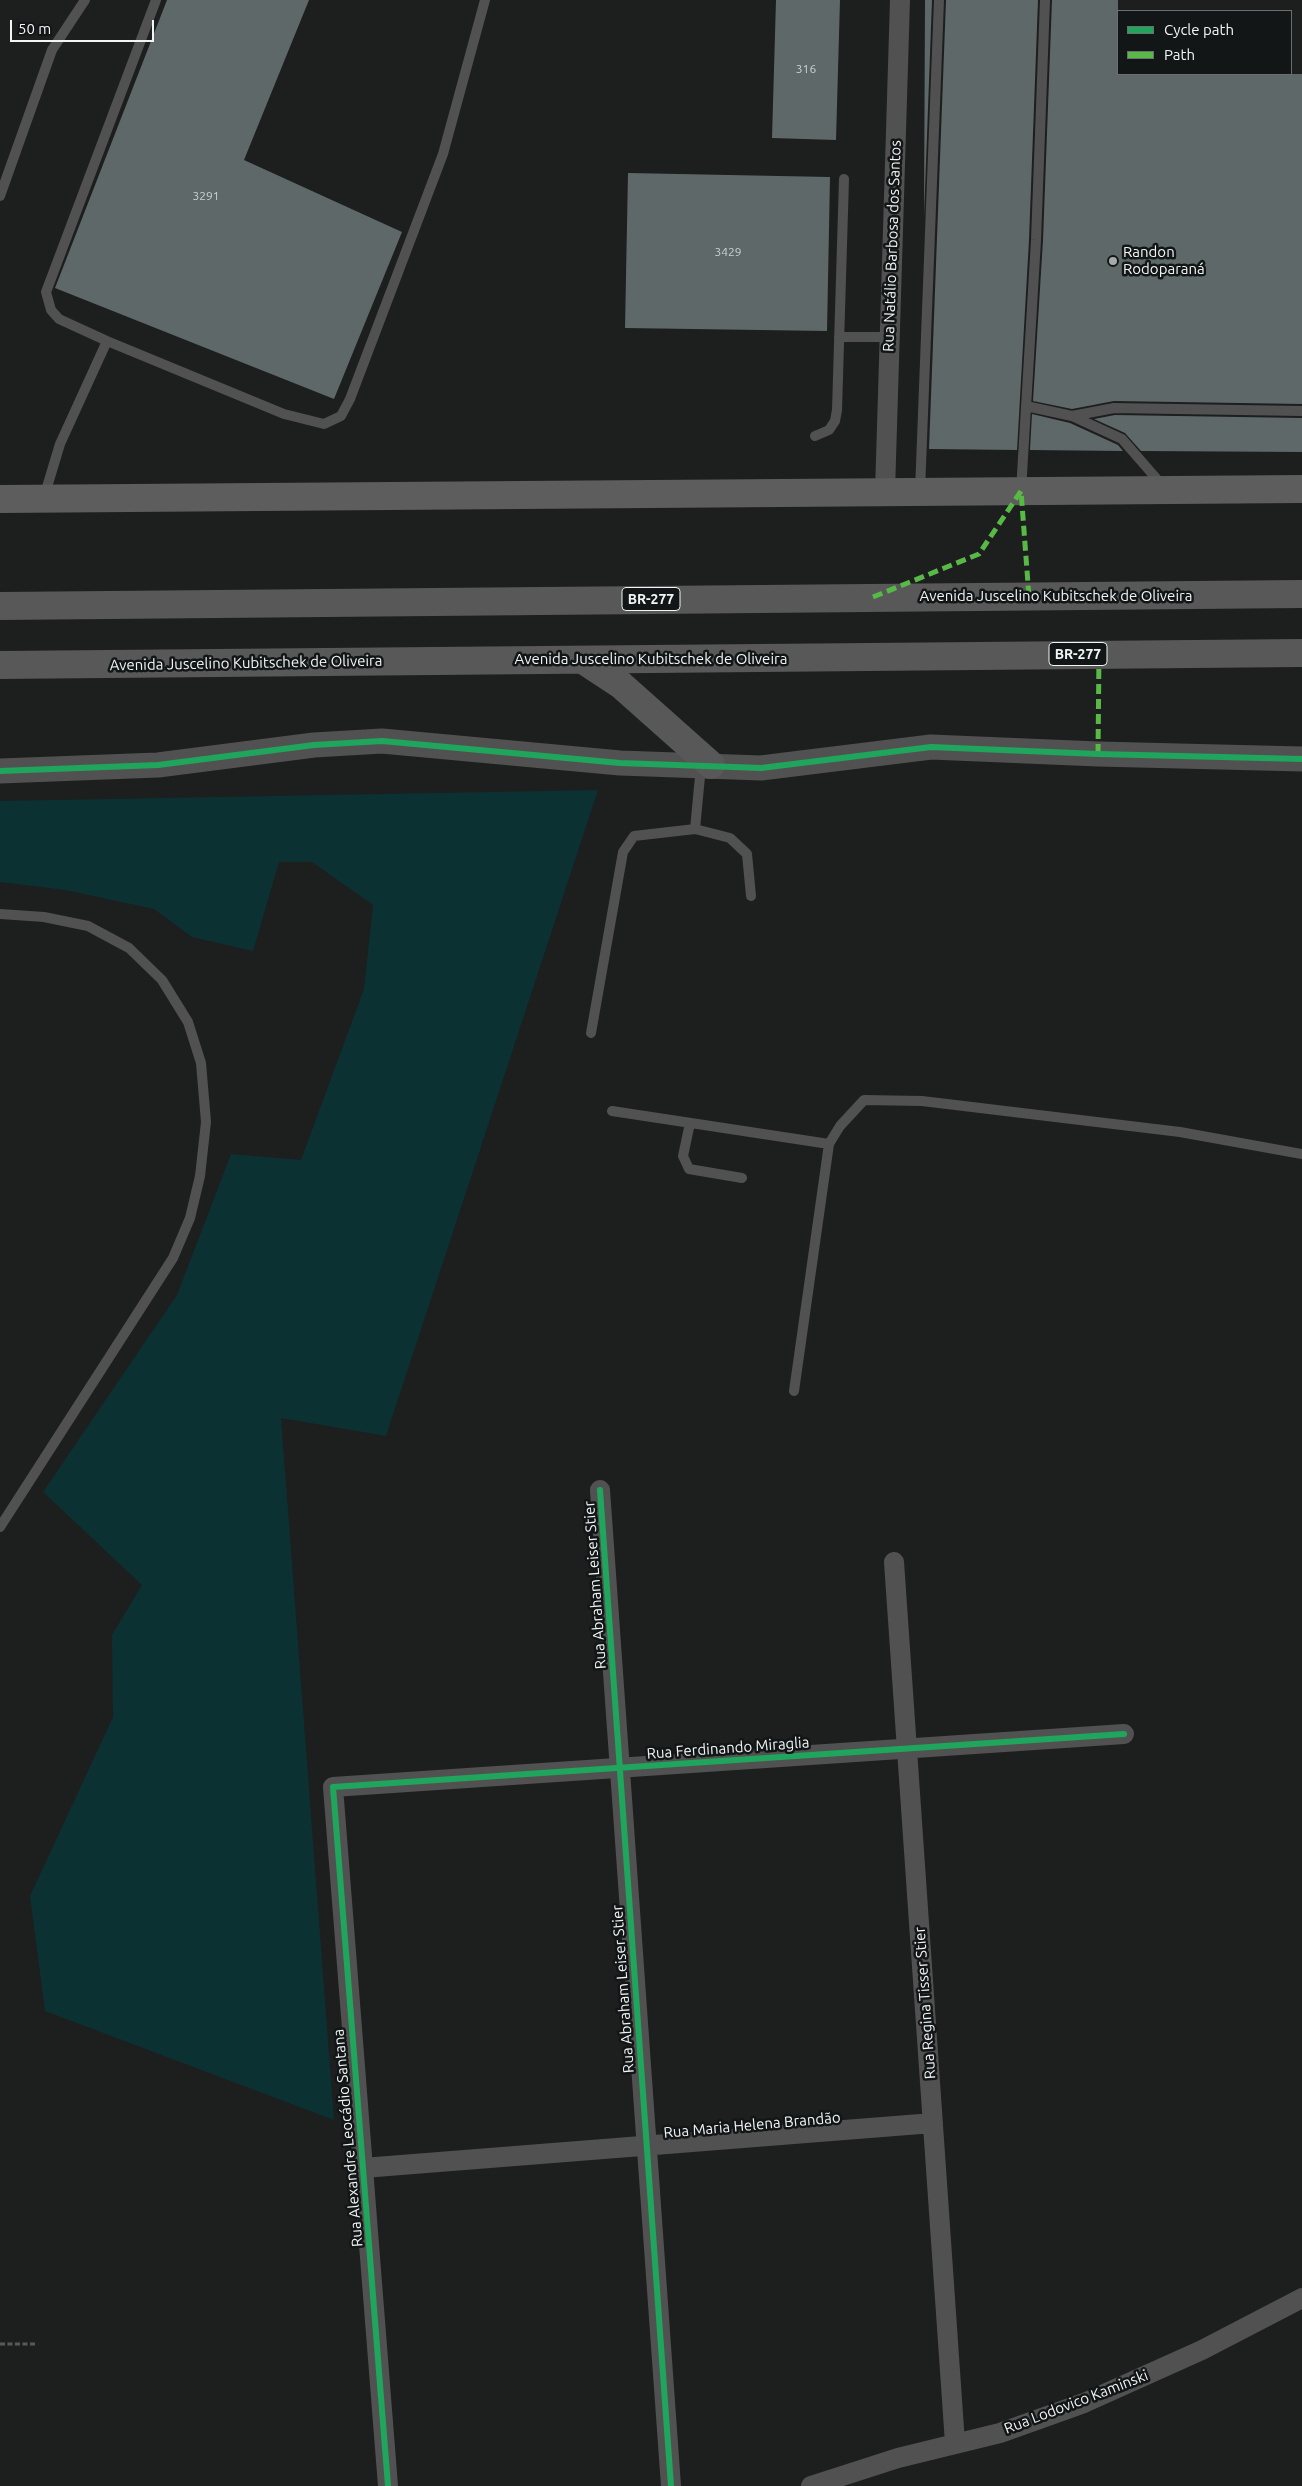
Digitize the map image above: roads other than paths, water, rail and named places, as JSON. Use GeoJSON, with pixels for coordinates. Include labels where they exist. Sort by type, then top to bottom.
{"type":"FeatureCollection","features":[{"type":"Feature","properties":{"kind":"highway","name":"Avenida Juscelino Kubitschek de Oliveira"},"geometry":{"type":"LineString","coordinates":[[0,606],[1302,594]]}},
{"type":"Feature","properties":{"kind":"highway","name":"Avenida Juscelino Kubitschek de Oliveira"},"geometry":{"type":"LineString","coordinates":[[0,665],[1302,653]]}},
{"type":"Feature","properties":{"kind":"highway"},"geometry":{"type":"LineString","coordinates":[[583,660],[621,686],[706,765]]}},
{"type":"Feature","properties":{"kind":"main road"},"geometry":{"type":"LineString","coordinates":[[0,499],[1302,489]]}},
{"type":"Feature","properties":{"kind":"street","name":"Rua Natálio Barbosa dos Santos"},"geometry":{"type":"LineString","coordinates":[[885,492],[900,0]]}},
{"type":"Feature","properties":{"kind":"street"},"geometry":{"type":"LineString","coordinates":[[0,771],[158,765],[314,745],[382,741],[620,763],[761,768],[931,748],[1302,759]]}},
{"type":"Feature","properties":{"kind":"street","name":"Rua Abraham Leiser Stier"},"geometry":{"type":"LineString","coordinates":[[600,1490],[671,2486]]}},
{"type":"Feature","properties":{"kind":"street","name":"Rua Regina Tisser Stier"},"geometry":{"type":"LineString","coordinates":[[894,1562],[955,2443]]}},
{"type":"Feature","properties":{"kind":"street","name":"Rua Ferdinando Miraglia"},"geometry":{"type":"LineString","coordinates":[[333,1787],[1124,1734]]}},
{"type":"Feature","properties":{"kind":"street","name":"Rua Alexandre Leocádio Santana"},"geometry":{"type":"LineString","coordinates":[[333,1787],[388,2486]]}},
{"type":"Feature","properties":{"kind":"street","name":"Rua Maria Helena Brandão"},"geometry":{"type":"LineString","coordinates":[[363,2168],[933,2123]]}},
{"type":"Feature","properties":{"kind":"street","name":"Rua Lodovico Kaminski"},"geometry":{"type":"LineString","coordinates":[[811,2486],[898,2458],[1000,2433],[1084,2403],[1202,2350],[1302,2298]]}},
{"type":"Feature","properties":{"kind":"lane"},"geometry":{"type":"LineString","coordinates":[[0,196],[52,50],[86,0]]}},
{"type":"Feature","properties":{"kind":"lane"},"geometry":{"type":"LineString","coordinates":[[156,0],[46,292],[51,310],[59,319],[107,341],[284,414],[324,424],[341,416],[350,399],[443,154],[485,0]]}},
{"type":"Feature","properties":{"kind":"lane"},"geometry":{"type":"LineString","coordinates":[[920,492],[939,0]]}},
{"type":"Feature","properties":{"kind":"lane"},"geometry":{"type":"LineString","coordinates":[[1022,491],[1036,240],[1045,0]]}},
{"type":"Feature","properties":{"kind":"lane"},"geometry":{"type":"LineString","coordinates":[[815,436],[829,430],[836,421],[844,179]]}},
{"type":"Feature","properties":{"kind":"lane"},"geometry":{"type":"LineString","coordinates":[[840,337],[890,337]]}},
{"type":"Feature","properties":{"kind":"lane"},"geometry":{"type":"LineString","coordinates":[[43,499],[60,444],[107,341]]}},
{"type":"Feature","properties":{"kind":"lane"},"geometry":{"type":"LineString","coordinates":[[1026,406],[1072,416],[1122,439],[1166,490]]}},
{"type":"Feature","properties":{"kind":"lane"},"geometry":{"type":"LineString","coordinates":[[1072,416],[1114,408],[1178,411],[1302,411]]}},
{"type":"Feature","properties":{"kind":"lane"},"geometry":{"type":"LineString","coordinates":[[695,829],[706,765]]}},
{"type":"Feature","properties":{"kind":"lane"},"geometry":{"type":"LineString","coordinates":[[590,1033],[623,852],[634,836],[695,829],[730,838],[747,854],[751,896]]}},
{"type":"Feature","properties":{"kind":"lane"},"geometry":{"type":"LineString","coordinates":[[0,914],[44,917],[88,926],[128,948],[162,980],[188,1022],[201,1063],[206,1122],[200,1176],[190,1218],[173,1258],[0,1528]]}},
{"type":"Feature","properties":{"kind":"lane"},"geometry":{"type":"LineString","coordinates":[[794,1391],[829,1144],[840,1126],[864,1100],[912,1101],[1180,1132],[1302,1154]]}},
{"type":"Feature","properties":{"kind":"lane"},"geometry":{"type":"LineString","coordinates":[[612,1111],[829,1144]]}},
{"type":"Feature","properties":{"kind":"lane"},"geometry":{"type":"LineString","coordinates":[[690,1123],[683,1156],[689,1169],[742,1178]]}},
{"type":"Feature","properties":{"kind":"place","name":"Randon Rodoparaná"},"geometry":{"type":"Point","coordinates":[1113,261]}}]}
